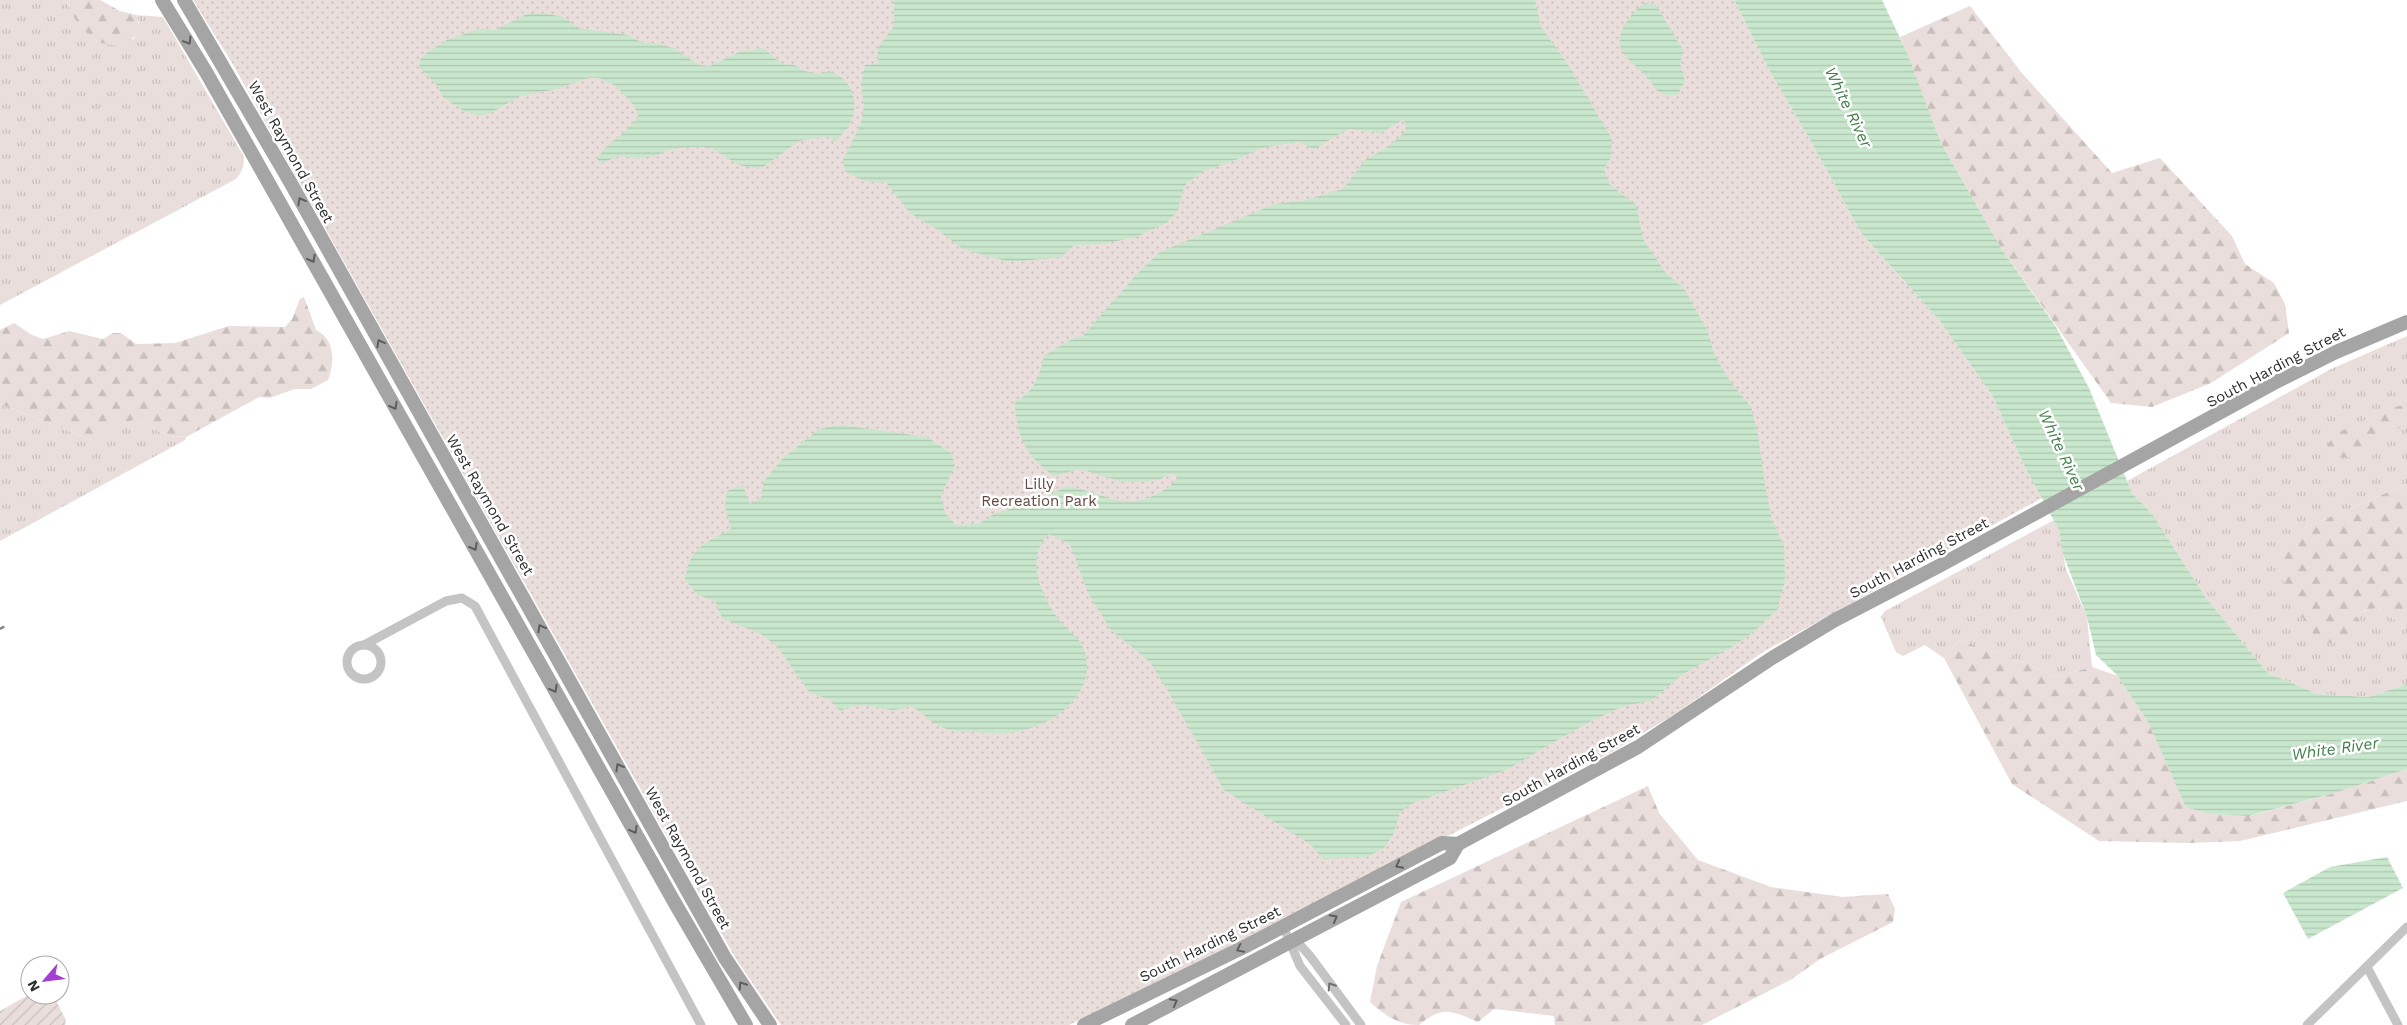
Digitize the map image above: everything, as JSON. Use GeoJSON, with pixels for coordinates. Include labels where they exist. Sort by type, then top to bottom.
{"type":"FeatureCollection","features":[{"type":"Feature","properties":{"kind":"main road"},"geometry":{"type":"LineString","coordinates":[[162,0],[206,72],[688,928],[746,1025]]}},
{"type":"Feature","properties":{"kind":"main road","name":"West Raymond Street"},"geometry":{"type":"LineString","coordinates":[[184,0],[223,64],[721,951],[770,1025]]}},
{"type":"Feature","properties":{"kind":"main road","name":"South Harding Street"},"geometry":{"type":"LineString","coordinates":[[1084,1025],[1283,926],[1442,843],[1458,844],[1617,760],[1686,718],[1804,638],[2306,367],[2407,322]]}},
{"type":"Feature","properties":{"kind":"main road"},"geometry":{"type":"LineString","coordinates":[[510,610],[525,601]]}},
{"type":"Feature","properties":{"kind":"main road","name":"South Harding Street"},"geometry":{"type":"LineString","coordinates":[[1132,1025],[1450,858],[1458,844]]}},
{"type":"Feature","properties":{"kind":"street"},"geometry":{"type":"LineString","coordinates":[[364,645],[376,650],[381,663],[377,673],[369,678],[355,677],[348,669],[347,658],[353,648],[364,645],[452,598],[467,600],[475,606],[701,1025]]}},
{"type":"Feature","properties":{"kind":"street"},"geometry":{"type":"LineString","coordinates":[[376,650],[385,634]]}},
{"type":"Feature","properties":{"kind":"street"},"geometry":{"type":"LineString","coordinates":[[1283,926],[1300,966],[1346,1025]]}},
{"type":"Feature","properties":{"kind":"street"},"geometry":{"type":"LineString","coordinates":[[2306,1025],[2407,927]]}},
{"type":"Feature","properties":{"kind":"street"},"geometry":{"type":"LineString","coordinates":[[1291,941],[1301,946],[1310,956],[1360,1025]]}},
{"type":"Feature","properties":{"kind":"street"},"geometry":{"type":"LineString","coordinates":[[2367,967],[2398,1025]]}},
{"type":"Feature","properties":{"kind":"green space"},"geometry":{"type":"Polygon","coordinates":[[[0,0],[67,0],[68,5],[97,41],[118,44],[134,39],[139,22],[136,15],[163,17],[243,155],[244,165],[236,179],[0,305],[0,0]]]}},
{"type":"Feature","properties":{"kind":"green space"},"geometry":{"type":"Polygon","coordinates":[[[67,0],[100,0],[120,11],[136,15],[137,33],[133,39],[118,45],[110,45],[96,40],[82,28],[74,17],[67,0]]]}},
{"type":"Feature","properties":{"kind":"green space","name":"Lilly Recreation Park"},"geometry":{"type":"Polygon","coordinates":[[[193,0],[1734,0],[1769,70],[1861,233],[1939,320],[1992,395],[2025,467],[2042,498],[1763,652],[1675,714],[1610,753],[1272,926],[1069,1025],[781,1025],[736,959],[231,61],[193,0]]]}},
{"type":"Feature","properties":{"kind":"green space"},"geometry":{"type":"Polygon","coordinates":[[[1970,6],[2021,72],[2112,173],[2160,158],[2232,236],[2245,264],[2274,283],[2285,304],[2289,333],[2211,383],[2152,407],[2111,403],[2001,248],[1941,143],[1900,37],[1970,6]]]}},
{"type":"Feature","properties":{"kind":"green space"},"geometry":{"type":"Polygon","coordinates":[[[304,297],[316,330],[327,339],[330,345],[332,366],[328,380],[311,389],[295,389],[269,398],[259,397],[186,437],[170,436],[133,420],[112,428],[92,440],[0,404],[0,330],[14,323],[32,335],[43,339],[69,331],[103,339],[113,333],[121,333],[136,344],[175,343],[229,326],[285,327],[292,319],[300,299],[304,297]]]}},
{"type":"Feature","properties":{"kind":"green space"},"geometry":{"type":"Polygon","coordinates":[[[2407,336],[2407,484],[2305,528],[2353,613],[2377,608],[2407,628],[2407,684],[2368,697],[2318,694],[2268,673],[2206,598],[2153,515],[2132,493],[2127,481],[2331,369],[2407,336]]]}},
{"type":"Feature","properties":{"kind":"green space"},"geometry":{"type":"Polygon","coordinates":[[[0,404],[92,440],[112,428],[133,420],[170,436],[186,437],[185,440],[0,541],[0,404]]]}},
{"type":"Feature","properties":{"kind":"green space"},"geometry":{"type":"Polygon","coordinates":[[[2407,404],[2407,426],[2396,429],[2352,457],[2334,458],[2326,447],[2335,434],[2391,408],[2407,404]]]}},
{"type":"Feature","properties":{"kind":"green space"},"geometry":{"type":"Polygon","coordinates":[[[2407,484],[2407,628],[2377,608],[2354,613],[2364,631],[2350,642],[2320,643],[2288,596],[2273,551],[2305,528],[2407,484]]]}},
{"type":"Feature","properties":{"kind":"green space"},"geometry":{"type":"Polygon","coordinates":[[[2054,520],[2059,530],[2066,569],[2087,617],[2092,667],[2055,677],[2030,665],[1960,640],[1944,658],[1925,645],[1903,656],[1896,652],[1881,617],[1885,611],[2054,520]]]}},
{"type":"Feature","properties":{"kind":"green space"},"geometry":{"type":"Polygon","coordinates":[[[1960,640],[2030,665],[2055,677],[2092,667],[2118,676],[2149,724],[2186,806],[2210,814],[2250,816],[2338,792],[2407,769],[2407,801],[2240,841],[2188,843],[2099,841],[2012,784],[1944,658],[1960,640]]]}},
{"type":"Feature","properties":{"kind":"green space"},"geometry":{"type":"Polygon","coordinates":[[[1648,786],[1659,813],[1698,860],[1771,887],[1842,897],[1888,894],[1895,909],[1893,922],[1820,959],[1792,979],[1702,1025],[1555,1025],[1554,1016],[1494,1009],[1478,1022],[1454,1013],[1441,1012],[1419,1025],[1412,1025],[1393,1019],[1381,1012],[1370,1002],[1377,966],[1401,902],[1648,786]]]}},
{"type":"Feature","properties":{"kind":"green space"},"geometry":{"type":"Polygon","coordinates":[[[20,1000],[20,1005],[58,1005],[66,1020],[65,1025],[0,1025],[0,1011],[20,1000]]]}},
{"type":"Feature","properties":{"kind":"water"},"geometry":{"type":"Polygon","coordinates":[[[894,0],[1535,0],[1541,27],[1567,63],[1612,139],[1611,158],[1604,168],[1609,184],[1636,205],[1643,239],[1665,272],[1685,290],[1708,332],[1714,354],[1729,380],[1751,407],[1758,435],[1772,520],[1784,546],[1785,581],[1777,610],[1752,633],[1730,648],[1683,674],[1651,701],[1623,706],[1587,723],[1506,770],[1413,803],[1400,812],[1394,833],[1384,848],[1367,857],[1323,859],[1310,844],[1224,790],[1150,662],[1110,629],[1088,593],[1070,544],[1049,534],[1037,554],[1036,565],[1041,588],[1052,610],[1062,624],[1080,641],[1085,652],[1087,670],[1082,687],[1073,701],[1060,713],[1044,723],[1010,733],[964,732],[942,727],[912,706],[892,710],[860,705],[840,711],[831,700],[810,693],[776,645],[761,634],[722,618],[715,601],[698,595],[685,580],[690,560],[694,553],[706,543],[731,529],[725,507],[727,491],[743,485],[750,504],[761,498],[764,481],[782,459],[819,429],[841,425],[927,437],[951,453],[955,465],[941,496],[945,513],[956,525],[979,524],[994,514],[1044,498],[1067,486],[1125,501],[1148,498],[1163,491],[1179,476],[1170,474],[1161,479],[1123,482],[1080,469],[1054,476],[1036,461],[1020,436],[1015,402],[1032,388],[1038,377],[1045,355],[1076,337],[1082,337],[1136,275],[1160,252],[1275,204],[1306,200],[1343,189],[1365,160],[1389,146],[1406,131],[1404,119],[1381,133],[1348,129],[1314,149],[1298,142],[1262,148],[1233,161],[1203,171],[1184,186],[1178,210],[1168,222],[1136,237],[1103,244],[1074,245],[1061,257],[1006,261],[963,249],[938,230],[910,213],[886,182],[865,181],[845,171],[843,160],[860,126],[864,106],[861,84],[865,65],[878,64],[878,48],[894,26],[894,0]]]}},
{"type":"Feature","properties":{"kind":"water","name":"White River"},"geometry":{"type":"Polygon","coordinates":[[[1734,0],[1882,0],[1907,53],[1941,143],[2001,248],[2056,327],[2089,388],[2132,493],[2153,515],[2206,598],[2268,673],[2318,694],[2368,697],[2407,684],[2407,769],[2338,792],[2249,816],[2210,814],[2186,807],[2149,724],[2118,676],[2096,655],[2087,617],[2063,554],[2059,530],[2025,467],[1992,395],[1939,320],[1861,233],[1769,70],[1734,0]]]}},
{"type":"Feature","properties":{"kind":"water"},"geometry":{"type":"Polygon","coordinates":[[[1644,3],[1656,5],[1683,50],[1680,64],[1685,81],[1678,94],[1666,95],[1657,91],[1649,79],[1621,49],[1620,37],[1623,27],[1632,14],[1644,3]]]}},
{"type":"Feature","properties":{"kind":"water"},"geometry":{"type":"Polygon","coordinates":[[[543,13],[566,18],[577,28],[628,35],[641,42],[664,45],[675,49],[699,65],[710,66],[739,52],[763,48],[782,64],[794,65],[805,71],[820,74],[829,71],[840,76],[848,84],[852,93],[854,103],[850,124],[834,141],[829,136],[799,141],[763,167],[753,168],[739,165],[711,148],[700,147],[676,148],[654,156],[637,158],[620,156],[601,163],[597,159],[601,153],[629,128],[638,116],[634,105],[616,86],[599,78],[588,78],[557,89],[520,96],[489,114],[477,115],[464,111],[443,97],[437,85],[419,67],[420,60],[426,53],[447,40],[479,29],[495,30],[527,14],[543,13]]]}},
{"type":"Feature","properties":{"kind":"water"},"geometry":{"type":"Polygon","coordinates":[[[2387,857],[2403,888],[2308,939],[2283,893],[2330,867],[2387,857]]]}},
{"type":"Feature","properties":{"kind":"railway"},"geometry":{"type":"LineString","coordinates":[[0,629],[7,625]]}}]}
